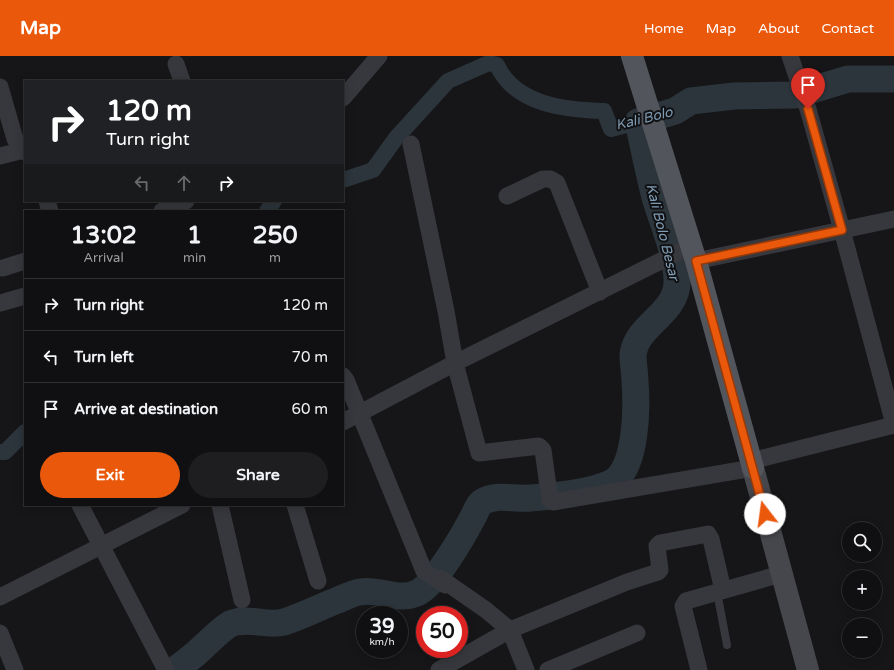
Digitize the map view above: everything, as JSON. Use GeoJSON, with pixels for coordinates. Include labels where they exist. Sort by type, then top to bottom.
{"type":"FeatureCollection","features":[{"type":"Feature","properties":{"kind":"main road"},"geometry":{"type":"LineString","coordinates":[[632,56],[660,146],[681,255],[752,465],[808,670]]}},
{"type":"Feature","properties":{"kind":"street"},"geometry":{"type":"LineString","coordinates":[[344,97],[379,56]]}},
{"type":"Feature","properties":{"kind":"street"},"geometry":{"type":"LineString","coordinates":[[412,144],[455,363],[479,453],[539,446],[543,450],[549,496],[550,500],[553,502],[752,465],[894,424],[808,109],[791,58]]}},
{"type":"Feature","properties":{"kind":"street"},"geometry":{"type":"LineString","coordinates":[[176,64],[182,80]]}},
{"type":"Feature","properties":{"kind":"street"},"geometry":{"type":"LineString","coordinates":[[0,87],[15,139],[24,151],[0,156]]}},
{"type":"Feature","properties":{"kind":"street"},"geometry":{"type":"LineString","coordinates":[[507,196],[543,180],[550,179],[558,183],[600,292]]}},
{"type":"Feature","properties":{"kind":"street"},"geometry":{"type":"LineString","coordinates":[[164,210],[184,202]]}},
{"type":"Feature","properties":{"kind":"street"},"geometry":{"type":"LineString","coordinates":[[344,421],[455,363],[600,292],[681,255],[842,230],[894,219]]}},
{"type":"Feature","properties":{"kind":"street"},"geometry":{"type":"LineString","coordinates":[[3,268],[24,261]]}},
{"type":"Feature","properties":{"kind":"street"},"geometry":{"type":"LineString","coordinates":[[0,302],[24,296]]}},
{"type":"Feature","properties":{"kind":"street"},"geometry":{"type":"LineString","coordinates":[[344,377],[424,571],[443,581],[486,610],[510,630],[526,670]]}},
{"type":"Feature","properties":{"kind":"street"},"geometry":{"type":"LineString","coordinates":[[81,506],[165,668]]}},
{"type":"Feature","properties":{"kind":"street"},"geometry":{"type":"LineString","coordinates":[[0,597],[180,506]]}},
{"type":"Feature","properties":{"kind":"street"},"geometry":{"type":"LineString","coordinates":[[220,506],[242,600]]}},
{"type":"Feature","properties":{"kind":"street"},"geometry":{"type":"LineString","coordinates":[[295,506],[318,581]]}},
{"type":"Feature","properties":{"kind":"street"},"geometry":{"type":"LineString","coordinates":[[439,670],[510,630],[627,582],[658,572],[660,570],[658,544],[708,534],[710,536],[720,591]]}},
{"type":"Feature","properties":{"kind":"street"},"geometry":{"type":"LineString","coordinates":[[699,670],[683,606],[690,599],[781,574]]}},
{"type":"Feature","properties":{"kind":"street"},"geometry":{"type":"LineString","coordinates":[[0,633],[15,670]]}},
{"type":"Feature","properties":{"kind":"street"},"geometry":{"type":"LineString","coordinates":[[548,670],[637,633]]}},
{"type":"Feature","properties":{"kind":"lane"},"geometry":{"type":"LineString","coordinates":[[720,591],[727,645]]}},
{"type":"Feature","properties":{"kind":"waterway","name":"Kali Bolo"},"geometry":{"type":"LineString","coordinates":[[344,180],[373,170],[396,138],[448,81],[489,63],[497,65],[505,78],[516,89],[543,103],[558,107],[604,111],[611,129],[638,122]]}},
{"type":"Feature","properties":{"kind":"waterway","name":"Kali Bolo Besar"},"geometry":{"type":"LineString","coordinates":[[175,670],[230,624],[243,621],[271,623],[284,622],[349,595],[360,592],[367,591],[395,596],[417,593],[424,588],[440,570],[463,536],[479,505],[488,499],[500,497],[531,498],[583,492],[611,483],[620,476],[631,452],[634,437],[636,406],[633,355],[636,344],[641,335],[665,310],[671,301],[676,291],[677,279],[672,250],[656,201],[638,122],[675,111],[691,101],[734,96],[795,95],[848,79],[894,79]]}},
{"type":"Feature","properties":{"kind":"waterway","name":"Kali Bolo"},"geometry":{"type":"LineString","coordinates":[[268,210],[273,202]]}},
{"type":"Feature","properties":{"kind":"waterway","name":"Kali Bolo"},"geometry":{"type":"LineString","coordinates":[[0,452],[5,452],[24,433]]}},
{"type":"Feature","properties":{"kind":"route"},"geometry":{"type":"LineString","coordinates":[[765,514],[696,261],[842,230],[808,109]]}}]}
